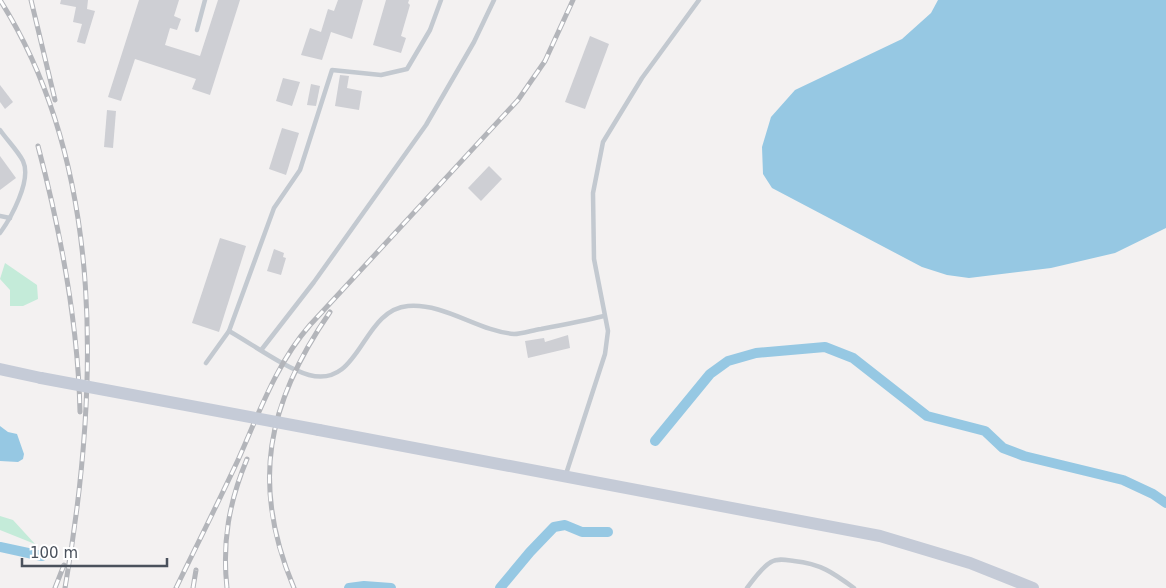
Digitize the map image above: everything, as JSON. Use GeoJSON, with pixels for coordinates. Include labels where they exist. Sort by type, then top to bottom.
{"type":"FeatureCollection","features":[{"type":"Feature","properties":{"kind":"street"},"geometry":{"type":"LineString","coordinates":[[0,369],[880,536],[970,563],[1033,588]]}},
{"type":"Feature","properties":{"kind":"lane"},"geometry":{"type":"LineString","coordinates":[[197,30],[205,0]]}},
{"type":"Feature","properties":{"kind":"lane"},"geometry":{"type":"LineString","coordinates":[[206,363],[229,331],[274,208],[300,170],[332,70],[381,75],[406,70],[430,30],[441,0]]}},
{"type":"Feature","properties":{"kind":"lane"},"geometry":{"type":"LineString","coordinates":[[262,349],[314,282],[426,125],[470,50],[494,0]]}},
{"type":"Feature","properties":{"kind":"lane"},"geometry":{"type":"LineString","coordinates":[[565,476],[605,354],[608,331],[594,260],[593,203],[603,142],[642,78],[699,0]]}},
{"type":"Feature","properties":{"kind":"lane"},"geometry":{"type":"LineString","coordinates":[[0,130],[24,162],[26,176],[10,218],[0,233]]}},
{"type":"Feature","properties":{"kind":"lane"},"geometry":{"type":"LineString","coordinates":[[0,216],[10,218]]}},
{"type":"Feature","properties":{"kind":"lane"},"geometry":{"type":"LineString","coordinates":[[229,331],[304,373],[324,376],[335,374],[346,368],[377,322],[391,312],[405,306],[428,307],[515,334],[604,316]]}},
{"type":"Feature","properties":{"kind":"lane"},"geometry":{"type":"LineString","coordinates":[[747,588],[761,570],[772,561],[782,559],[814,563],[828,569],[854,588]]}},
{"type":"Feature","properties":{"kind":"green space"},"geometry":{"type":"Polygon","coordinates":[[[5,263],[37,285],[38,299],[23,306],[10,306],[10,290],[0,279],[5,263]]]}},
{"type":"Feature","properties":{"kind":"green space"},"geometry":{"type":"Polygon","coordinates":[[[0,516],[13,520],[35,544],[0,530],[0,516]]]}},
{"type":"Feature","properties":{"kind":"water"},"geometry":{"type":"Polygon","coordinates":[[[938,0],[1166,0],[1166,228],[1115,253],[1051,268],[969,278],[947,275],[922,267],[772,188],[763,174],[762,147],[771,117],[795,90],[902,39],[931,13],[938,0]]]}},
{"type":"Feature","properties":{"kind":"water"},"geometry":{"type":"Polygon","coordinates":[[[0,426],[8,432],[17,434],[24,454],[23,459],[18,462],[0,461],[0,426]]]}},
{"type":"Feature","properties":{"kind":"building"},"geometry":{"type":"Polygon","coordinates":[[[61,0],[88,0],[87,9],[95,11],[85,44],[77,42],[82,24],[73,22],[76,7],[60,4],[61,0]]]}},
{"type":"Feature","properties":{"kind":"building"},"geometry":{"type":"Polygon","coordinates":[[[139,0],[179,0],[174,16],[181,19],[177,30],[170,28],[165,45],[200,56],[218,0],[240,0],[210,95],[192,89],[196,79],[135,59],[121,101],[108,97],[139,0]]]}},
{"type":"Feature","properties":{"kind":"building"},"geometry":{"type":"Polygon","coordinates":[[[338,0],[363,0],[352,39],[331,32],[322,60],[301,55],[310,28],[321,32],[328,9],[334,11],[338,0]]]}},
{"type":"Feature","properties":{"kind":"building"},"geometry":{"type":"Polygon","coordinates":[[[386,0],[409,0],[408,3],[410,5],[401,36],[406,38],[401,53],[373,45],[386,0]]]}},
{"type":"Feature","properties":{"kind":"building"},"geometry":{"type":"Polygon","coordinates":[[[590,36],[609,44],[585,109],[565,102],[590,36]]]}},
{"type":"Feature","properties":{"kind":"building"},"geometry":{"type":"Polygon","coordinates":[[[340,75],[349,76],[347,88],[362,91],[359,110],[335,106],[340,75]]]}},
{"type":"Feature","properties":{"kind":"building"},"geometry":{"type":"Polygon","coordinates":[[[283,78],[300,82],[292,106],[276,101],[283,78]]]}},
{"type":"Feature","properties":{"kind":"building"},"geometry":{"type":"Polygon","coordinates":[[[311,84],[320,86],[316,106],[307,105],[311,84]]]}},
{"type":"Feature","properties":{"kind":"building"},"geometry":{"type":"Polygon","coordinates":[[[0,85],[13,102],[5,109],[0,102],[0,85]]]}},
{"type":"Feature","properties":{"kind":"building"},"geometry":{"type":"Polygon","coordinates":[[[107,110],[116,111],[113,148],[104,147],[107,110]]]}},
{"type":"Feature","properties":{"kind":"building"},"geometry":{"type":"Polygon","coordinates":[[[282,128],[299,133],[286,175],[269,169],[282,128]]]}},
{"type":"Feature","properties":{"kind":"building"},"geometry":{"type":"Polygon","coordinates":[[[0,156],[16,178],[0,190],[0,156]]]}},
{"type":"Feature","properties":{"kind":"building"},"geometry":{"type":"Polygon","coordinates":[[[489,166],[502,179],[481,201],[468,188],[489,166]]]}},
{"type":"Feature","properties":{"kind":"building"},"geometry":{"type":"Polygon","coordinates":[[[220,238],[246,246],[219,332],[192,323],[220,238]]]}},
{"type":"Feature","properties":{"kind":"building"},"geometry":{"type":"Polygon","coordinates":[[[274,249],[284,253],[283,257],[286,258],[281,275],[267,271],[274,249]]]}},
{"type":"Feature","properties":{"kind":"building"},"geometry":{"type":"Polygon","coordinates":[[[568,335],[570,348],[528,358],[525,341],[544,338],[545,342],[568,335]]]}},
{"type":"Feature","properties":{"kind":"waterway"},"geometry":{"type":"LineString","coordinates":[[655,441],[710,374],[728,361],[756,353],[825,347],[853,358],[927,416],[985,431],[1003,448],[1024,456],[1123,480],[1153,494],[1166,503]]}},
{"type":"Feature","properties":{"kind":"waterway"},"geometry":{"type":"LineString","coordinates":[[500,588],[554,527],[565,525],[582,532],[608,532]]}},
{"type":"Feature","properties":{"kind":"waterway"},"geometry":{"type":"LineString","coordinates":[[0,547],[42,556]]}},
{"type":"Feature","properties":{"kind":"waterway"},"geometry":{"type":"LineString","coordinates":[[349,588],[364,586],[391,588]]}},
{"type":"Feature","properties":{"kind":"railway"},"geometry":{"type":"LineString","coordinates":[[0,0],[35,66],[60,137],[77,210],[85,286],[87,363],[84,439],[76,515],[65,588]]}},
{"type":"Feature","properties":{"kind":"railway"},"geometry":{"type":"LineString","coordinates":[[31,0],[55,100]]}},
{"type":"Feature","properties":{"kind":"railway"},"geometry":{"type":"LineString","coordinates":[[176,588],[238,460],[269,389],[287,356],[310,325],[518,100],[545,61],[573,0]]}},
{"type":"Feature","properties":{"kind":"railway"},"geometry":{"type":"LineString","coordinates":[[38,146],[67,278],[76,345],[80,412]]}},
{"type":"Feature","properties":{"kind":"railway"},"geometry":{"type":"LineString","coordinates":[[294,588],[280,550],[272,514],[269,479],[272,445],[279,412],[292,379],[330,312]]}},
{"type":"Feature","properties":{"kind":"railway"},"geometry":{"type":"LineString","coordinates":[[227,588],[225,554],[228,522],[247,459]]}},
{"type":"Feature","properties":{"kind":"railway"},"geometry":{"type":"LineString","coordinates":[[55,588],[64,565]]}},
{"type":"Feature","properties":{"kind":"railway"},"geometry":{"type":"LineString","coordinates":[[193,588],[196,570]]}}]}
